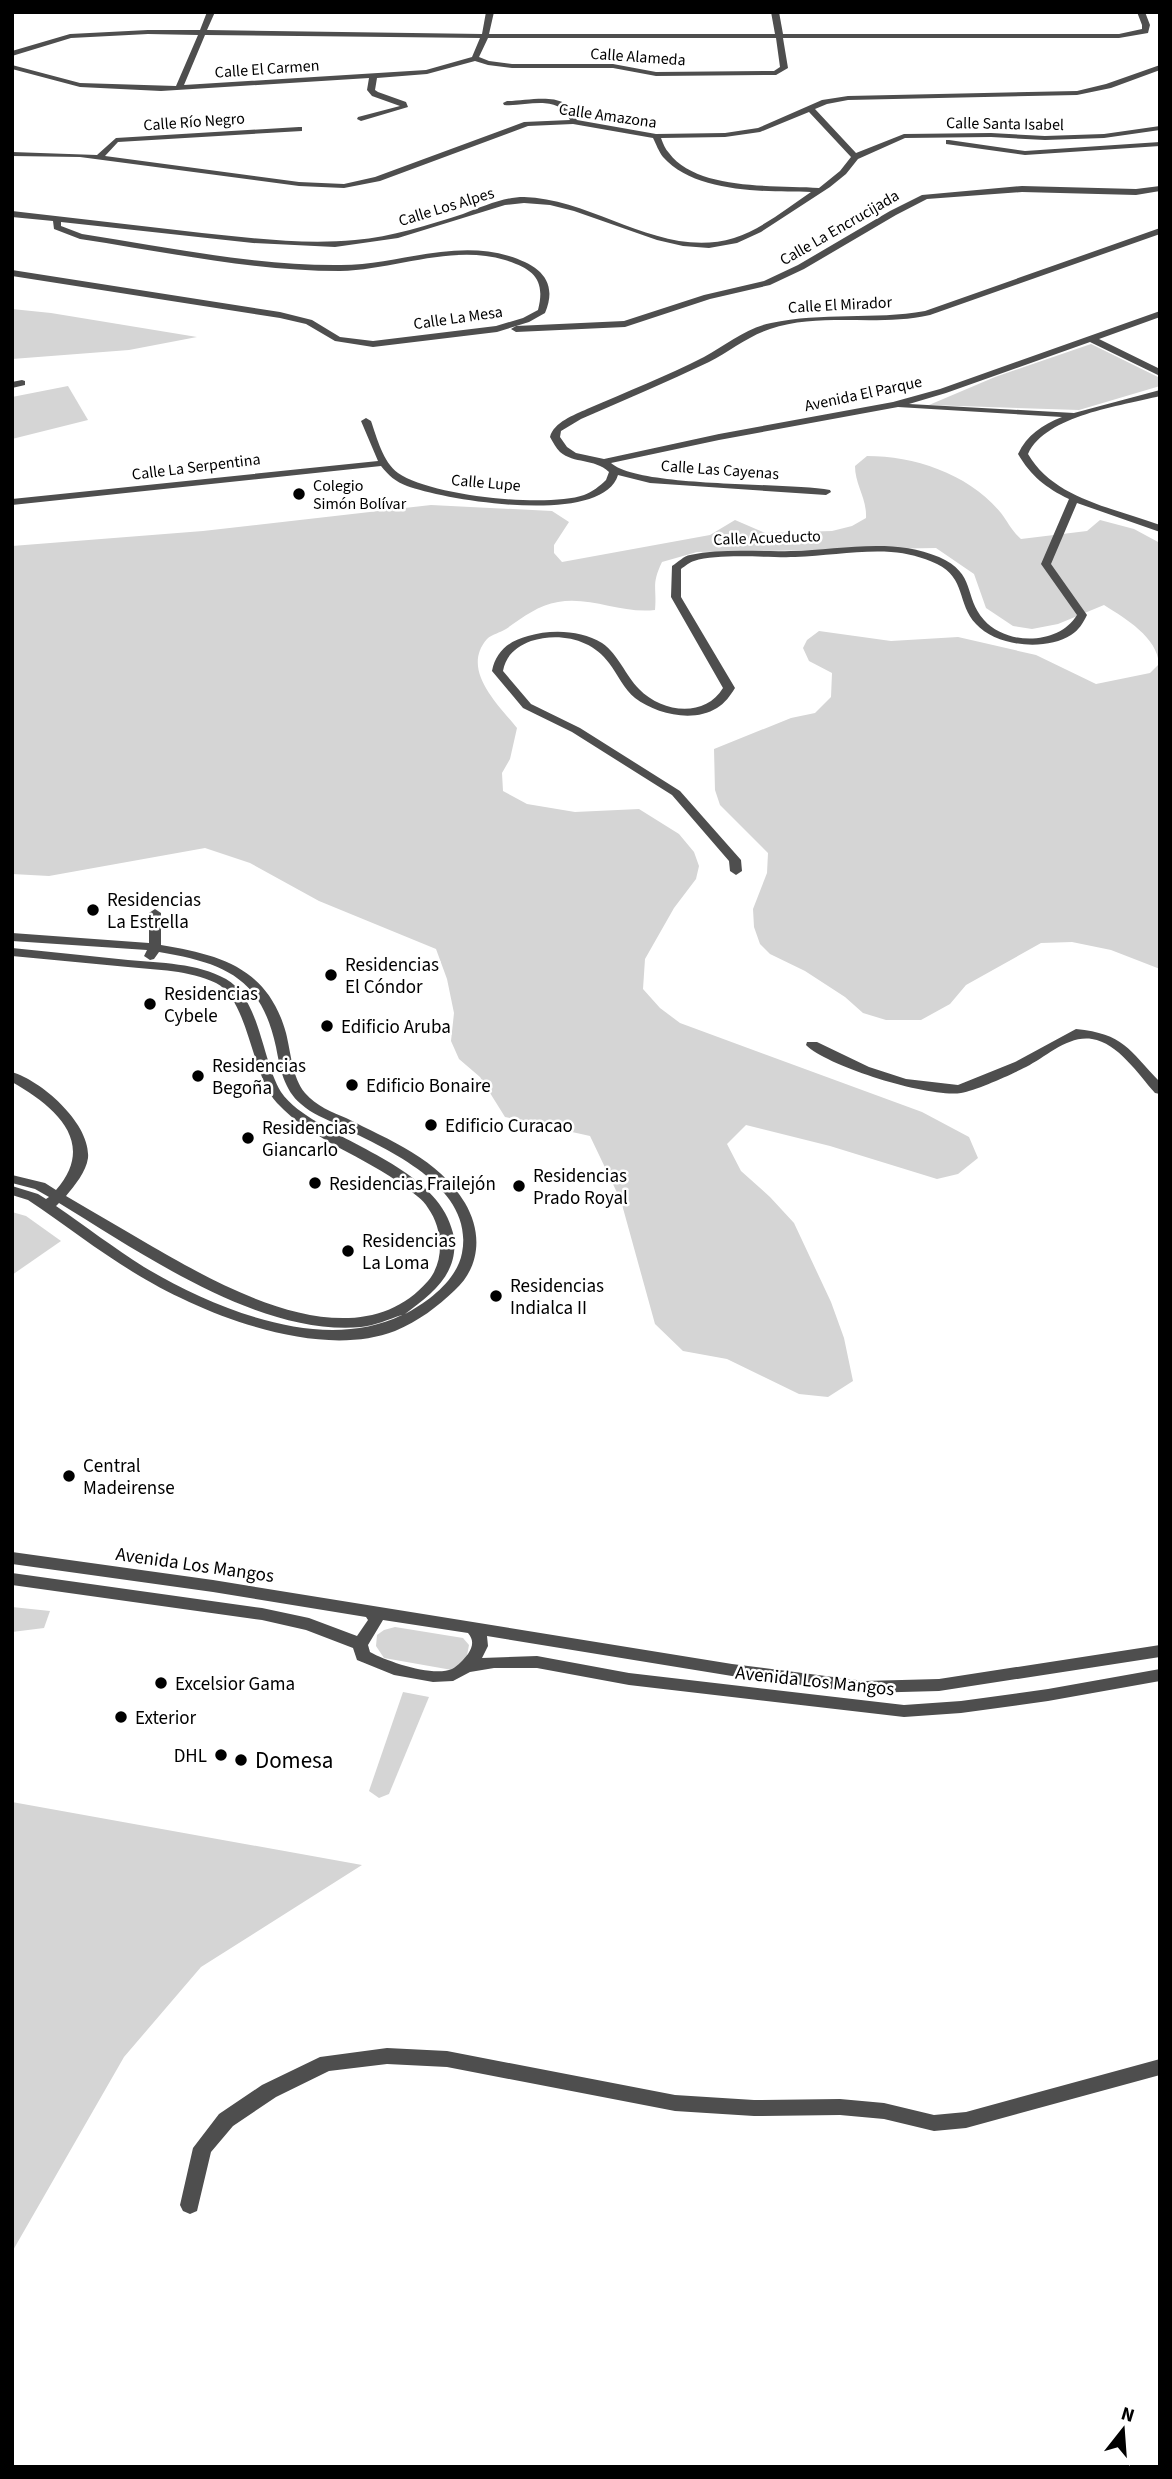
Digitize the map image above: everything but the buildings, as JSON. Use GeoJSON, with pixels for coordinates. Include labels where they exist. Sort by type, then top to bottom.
{"type":"FeatureCollection","features":[{"type":"Feature","properties":{"kind":"street"},"geometry":{"type":"LineString","coordinates":[[179,88],[211,12]]}},
{"type":"Feature","properties":{"kind":"street"},"geometry":{"type":"LineString","coordinates":[[475,58],[485,36],[490,12]]}},
{"type":"Feature","properties":{"kind":"street","name":"Calle Alameda"},"geometry":{"type":"LineString","coordinates":[[475,58],[488,63],[512,66],[612,66],[674,79],[775,73],[784,68],[775,12]]}},
{"type":"Feature","properties":{"kind":"street"},"geometry":{"type":"LineString","coordinates":[[12,54],[44,42],[84,34],[148,32],[485,36],[1128,36],[1145,31],[1142,12]]}},
{"type":"Feature","properties":{"kind":"street","name":"Calle El Carmen"},"geometry":{"type":"LineString","coordinates":[[12,67],[80,85],[121,89],[179,88],[437,71],[475,58]]}},
{"type":"Feature","properties":{"kind":"street","name":"Calle Amazona"},"geometry":{"type":"LineString","coordinates":[[12,154],[60,153],[299,184],[344,186],[377,179],[527,124],[573,122],[656,136],[747,133],[825,102],[863,97],[1077,93],[1108,86],[1160,67]]}},
{"type":"Feature","properties":{"kind":"street"},"geometry":{"type":"LineString","coordinates":[[361,120],[404,107],[403,104],[371,90],[373,75]]}},
{"type":"Feature","properties":{"kind":"street"},"geometry":{"type":"LineString","coordinates":[[507,103],[558,101],[567,106],[574,118],[573,122]]}},
{"type":"Feature","properties":{"kind":"street"},"geometry":{"type":"LineString","coordinates":[[811,109],[855,157]]}},
{"type":"Feature","properties":{"kind":"street","name":"Calle Río Negro"},"geometry":{"type":"LineString","coordinates":[[99,157],[116,140],[299,128]]}},
{"type":"Feature","properties":{"kind":"street","name":"Calle Santa Isabel"},"geometry":{"type":"LineString","coordinates":[[855,157],[876,150],[897,138],[1076,137],[1160,128]]}},
{"type":"Feature","properties":{"kind":"street"},"geometry":{"type":"LineString","coordinates":[[656,136],[667,158],[701,179],[741,185],[818,190]]}},
{"type":"Feature","properties":{"kind":"street"},"geometry":{"type":"LineString","coordinates":[[925,136],[1013,153],[1160,144]]}},
{"type":"Feature","properties":{"kind":"street","name":"Calle Los Alpes"},"geometry":{"type":"LineString","coordinates":[[12,214],[242,239],[331,245],[379,240],[493,205],[523,200],[583,211],[659,239],[721,244],[750,234],[837,178],[855,157]]}},
{"type":"Feature","properties":{"kind":"street","name":"Calle La Encrucijada"},"geometry":{"type":"LineString","coordinates":[[497,329],[633,322],[708,297],[780,279],[925,197],[1002,190],[1136,192],[1160,188]]}},
{"type":"Feature","properties":{"kind":"street"},"geometry":{"type":"LineString","coordinates":[[57,219],[57,227],[61,231],[80,236],[299,266],[342,268],[445,254],[484,253],[517,261],[538,274],[548,291],[542,311],[553,321],[576,327]]}},
{"type":"Feature","properties":{"kind":"street","name":"Calle El Mirador"},"geometry":{"type":"LineString","coordinates":[[604,462],[562,449],[555,437],[557,430],[578,417],[707,359],[769,326],[807,319],[905,317],[927,313],[1160,232]]}},
{"type":"Feature","properties":{"kind":"street","name":"Calle La Mesa"},"geometry":{"type":"LineString","coordinates":[[12,273],[280,314],[309,322],[338,339],[359,344],[497,329],[526,320],[542,311]]}},
{"type":"Feature","properties":{"kind":"street","name":"Avenida El Parque"},"geometry":{"type":"LineString","coordinates":[[604,462],[719,437],[894,405],[943,391],[1160,314]]}},
{"type":"Feature","properties":{"kind":"street"},"geometry":{"type":"LineString","coordinates":[[1090,338],[1160,373]]}},
{"type":"Feature","properties":{"kind":"street"},"geometry":{"type":"LineString","coordinates":[[1157,526],[1074,499],[1035,472],[1023,454],[1025,444],[1037,433],[1074,415],[1160,393]]}},
{"type":"Feature","properties":{"kind":"street"},"geometry":{"type":"LineString","coordinates":[[894,405],[1074,415]]}},
{"type":"Feature","properties":{"kind":"street","name":"Calle Lupe"},"geometry":{"type":"LineString","coordinates":[[366,421],[383,463],[393,475],[412,487],[429,492],[542,502],[583,498],[611,481],[614,471]]}},
{"type":"Feature","properties":{"kind":"street"},"geometry":{"type":"LineString","coordinates":[[604,462],[614,471]]}},
{"type":"Feature","properties":{"kind":"street","name":"Calle La Serpentina"},"geometry":{"type":"LineString","coordinates":[[12,502],[383,463]]}},
{"type":"Feature","properties":{"kind":"street","name":"Calle Las Cayenas"},"geometry":{"type":"LineString","coordinates":[[614,471],[650,480],[826,492]]}},
{"type":"Feature","properties":{"kind":"street","name":"Calle Acueducto"},"geometry":{"type":"LineString","coordinates":[[736,871],[735,860],[676,793],[576,730],[527,706],[497,671],[505,652],[530,638],[548,635],[585,640],[602,648],[642,697],[674,711],[707,711],[719,705],[729,688],[676,597],[676,568],[690,558],[714,555],[868,549],[906,551],[941,562],[960,578],[968,602],[979,621],[999,634],[1018,639],[1059,638],[1079,623],[1082,615],[1077,602],[1051,576],[1046,564],[1074,499]]}},
{"type":"Feature","properties":{"kind":"street"},"geometry":{"type":"LineString","coordinates":[[146,966],[155,948],[155,913]]}},
{"type":"Feature","properties":{"kind":"street"},"geometry":{"type":"LineString","coordinates":[[12,937],[155,948],[212,958],[236,968],[261,992],[277,1024],[288,1073],[297,1092],[306,1102],[401,1153],[450,1191],[461,1208],[472,1249],[465,1268],[437,1302],[394,1326],[349,1335],[310,1334],[277,1329],[242,1318],[164,1283],[52,1201],[33,1184],[12,1179]]}},
{"type":"Feature","properties":{"kind":"street"},"geometry":{"type":"LineString","coordinates":[[12,952],[186,969],[207,974],[232,989],[248,1018],[275,1093],[284,1105],[298,1116],[382,1163],[432,1202],[449,1238],[446,1263],[430,1287],[418,1299],[394,1312],[348,1323],[289,1317],[212,1288],[52,1201],[12,1190]]}},
{"type":"Feature","properties":{"kind":"street"},"geometry":{"type":"LineString","coordinates":[[812,1045],[864,1070],[905,1083],[959,1089],[1020,1065],[1076,1033],[1096,1035],[1114,1041],[1160,1090]]}},
{"type":"Feature","properties":{"kind":"street"},"geometry":{"type":"LineString","coordinates":[[12,1076],[58,1108],[80,1143],[82,1156],[75,1174],[52,1201]]}},
{"type":"Feature","properties":{"kind":"street","name":"Avenida Los Mangos"},"geometry":{"type":"LineString","coordinates":[[12,1558],[801,1680],[890,1688],[939,1685],[1160,1651]]}},
{"type":"Feature","properties":{"kind":"street","name":"Avenida Los Mangos"},"geometry":{"type":"LineString","coordinates":[[12,1579],[273,1616],[309,1624],[360,1644],[363,1656],[383,1666],[441,1676],[455,1675],[466,1668],[494,1661],[537,1662],[629,1679],[904,1711],[961,1707],[1048,1695],[1160,1675]]}},
{"type":"Feature","properties":{"kind":"street"},"geometry":{"type":"LineString","coordinates":[[360,1644],[376,1621],[372,1612]]}},
{"type":"Feature","properties":{"kind":"street"},"geometry":{"type":"LineString","coordinates":[[466,1668],[481,1644],[481,1636],[474,1629]]}},
{"type":"Feature","properties":{"kind":"street"},"geometry":{"type":"LineString","coordinates":[[190,2205],[202,2148],[226,2120],[269,2091],[327,2063],[387,2056],[447,2059],[675,2103],[754,2108],[840,2107],[884,2111],[934,2123],[966,2120],[1160,2067]]}},
{"type":"Feature","properties":{"kind":"shaded area"},"geometry":{"type":"Polygon","coordinates":[[[12,309],[197,337],[129,350],[12,359],[12,309]]]}},
{"type":"Feature","properties":{"kind":"shaded area"},"geometry":{"type":"Polygon","coordinates":[[[1091,344],[1160,378],[1160,386],[1079,410],[929,405],[995,377],[1091,344]]]}},
{"type":"Feature","properties":{"kind":"shaded area"},"geometry":{"type":"Polygon","coordinates":[[[68,386],[88,420],[12,439],[12,397],[68,386]]]}},
{"type":"Feature","properties":{"kind":"shaded area"},"geometry":{"type":"Polygon","coordinates":[[[867,456],[904,459],[957,478],[988,499],[1021,539],[1087,531],[1100,520],[1134,529],[1160,543],[1160,969],[1111,950],[1072,942],[1041,943],[966,985],[950,1004],[921,1020],[886,1020],[863,1013],[845,997],[805,971],[770,954],[760,944],[754,927],[753,909],[767,873],[768,853],[720,805],[715,790],[714,749],[791,718],[815,713],[831,697],[832,673],[809,661],[803,648],[807,640],[819,631],[891,641],[958,637],[1036,655],[1096,684],[1150,673],[1159,664],[1153,645],[1122,616],[1104,605],[1058,624],[1032,629],[1013,626],[986,608],[974,574],[936,548],[697,552],[662,562],[655,581],[655,610],[630,610],[582,601],[544,606],[489,637],[480,651],[478,663],[480,675],[492,698],[517,728],[510,759],[502,773],[503,791],[527,804],[575,812],[639,809],[679,834],[694,852],[699,866],[696,879],[674,908],[645,959],[643,989],[660,1008],[680,1023],[922,1112],[969,1137],[978,1158],[958,1174],[937,1179],[830,1146],[746,1125],[727,1144],[741,1171],[794,1223],[831,1302],[844,1338],[853,1381],[828,1397],[799,1394],[727,1359],[683,1351],[655,1324],[621,1201],[590,1136],[505,1117],[480,1077],[459,1059],[451,1041],[454,1013],[447,979],[436,949],[319,901],[250,863],[205,848],[49,876],[12,874],[12,546],[203,531],[431,505],[552,511],[569,522],[554,545],[554,553],[562,562],[710,535],[735,520],[765,533],[832,531],[852,526],[866,518],[855,466],[867,456]]]}},
{"type":"Feature","properties":{"kind":"shaded area"},"geometry":{"type":"Polygon","coordinates":[[[12,1212],[26,1216],[61,1241],[12,1275],[12,1212]]]}},
{"type":"Feature","properties":{"kind":"shaded area"},"geometry":{"type":"Polygon","coordinates":[[[12,1607],[50,1611],[44,1628],[12,1632],[12,1607]]]}},
{"type":"Feature","properties":{"kind":"shaded area"},"geometry":{"type":"Polygon","coordinates":[[[395,1627],[463,1638],[469,1645],[466,1661],[452,1670],[384,1658],[376,1646],[377,1635],[395,1627]]]}},
{"type":"Feature","properties":{"kind":"shaded area"},"geometry":{"type":"Polygon","coordinates":[[[403,1692],[429,1697],[389,1794],[379,1798],[369,1791],[403,1692]]]}},
{"type":"Feature","properties":{"kind":"shaded area"},"geometry":{"type":"Polygon","coordinates":[[[12,1802],[362,1865],[201,1967],[124,2057],[12,2252],[12,1802]]]}},
{"type":"Feature","properties":{"kind":"place","name":"Colegio Simón Bolívar"},"geometry":{"type":"Point","coordinates":[299,494]}},
{"type":"Feature","properties":{"kind":"place","name":"Residencias La Estrella"},"geometry":{"type":"Point","coordinates":[93,910]}},
{"type":"Feature","properties":{"kind":"place","name":"Residencias El Cóndor"},"geometry":{"type":"Point","coordinates":[331,975]}},
{"type":"Feature","properties":{"kind":"place","name":"Residencias Cybele"},"geometry":{"type":"Point","coordinates":[150,1004]}},
{"type":"Feature","properties":{"kind":"place","name":"Edificio Aruba"},"geometry":{"type":"Point","coordinates":[327,1026]}},
{"type":"Feature","properties":{"kind":"place","name":"Residencias Begoña"},"geometry":{"type":"Point","coordinates":[198,1076]}},
{"type":"Feature","properties":{"kind":"place","name":"Edificio Bonaire"},"geometry":{"type":"Point","coordinates":[352,1085]}},
{"type":"Feature","properties":{"kind":"place","name":"Edificio Curacao"},"geometry":{"type":"Point","coordinates":[431,1125]}},
{"type":"Feature","properties":{"kind":"place","name":"Residencias Giancarlo"},"geometry":{"type":"Point","coordinates":[248,1138]}},
{"type":"Feature","properties":{"kind":"place","name":"Residencias Frailejón"},"geometry":{"type":"Point","coordinates":[315,1183]}},
{"type":"Feature","properties":{"kind":"place","name":"Residencias Prado Royal"},"geometry":{"type":"Point","coordinates":[519,1186]}},
{"type":"Feature","properties":{"kind":"place","name":"Residencias La Loma"},"geometry":{"type":"Point","coordinates":[348,1251]}},
{"type":"Feature","properties":{"kind":"place","name":"Residencias Indialca II"},"geometry":{"type":"Point","coordinates":[496,1296]}},
{"type":"Feature","properties":{"kind":"place","name":"Central Madeirense"},"geometry":{"type":"Point","coordinates":[69,1476]}},
{"type":"Feature","properties":{"kind":"place","name":"Excelsior Gama"},"geometry":{"type":"Point","coordinates":[161,1683]}},
{"type":"Feature","properties":{"kind":"place","name":"Exterior"},"geometry":{"type":"Point","coordinates":[121,1717]}},
{"type":"Feature","properties":{"kind":"place","name":"DHL"},"geometry":{"type":"Point","coordinates":[221,1755]}},
{"type":"Feature","properties":{"kind":"place","name":"Domesa"},"geometry":{"type":"Point","coordinates":[241,1760]}}]}
